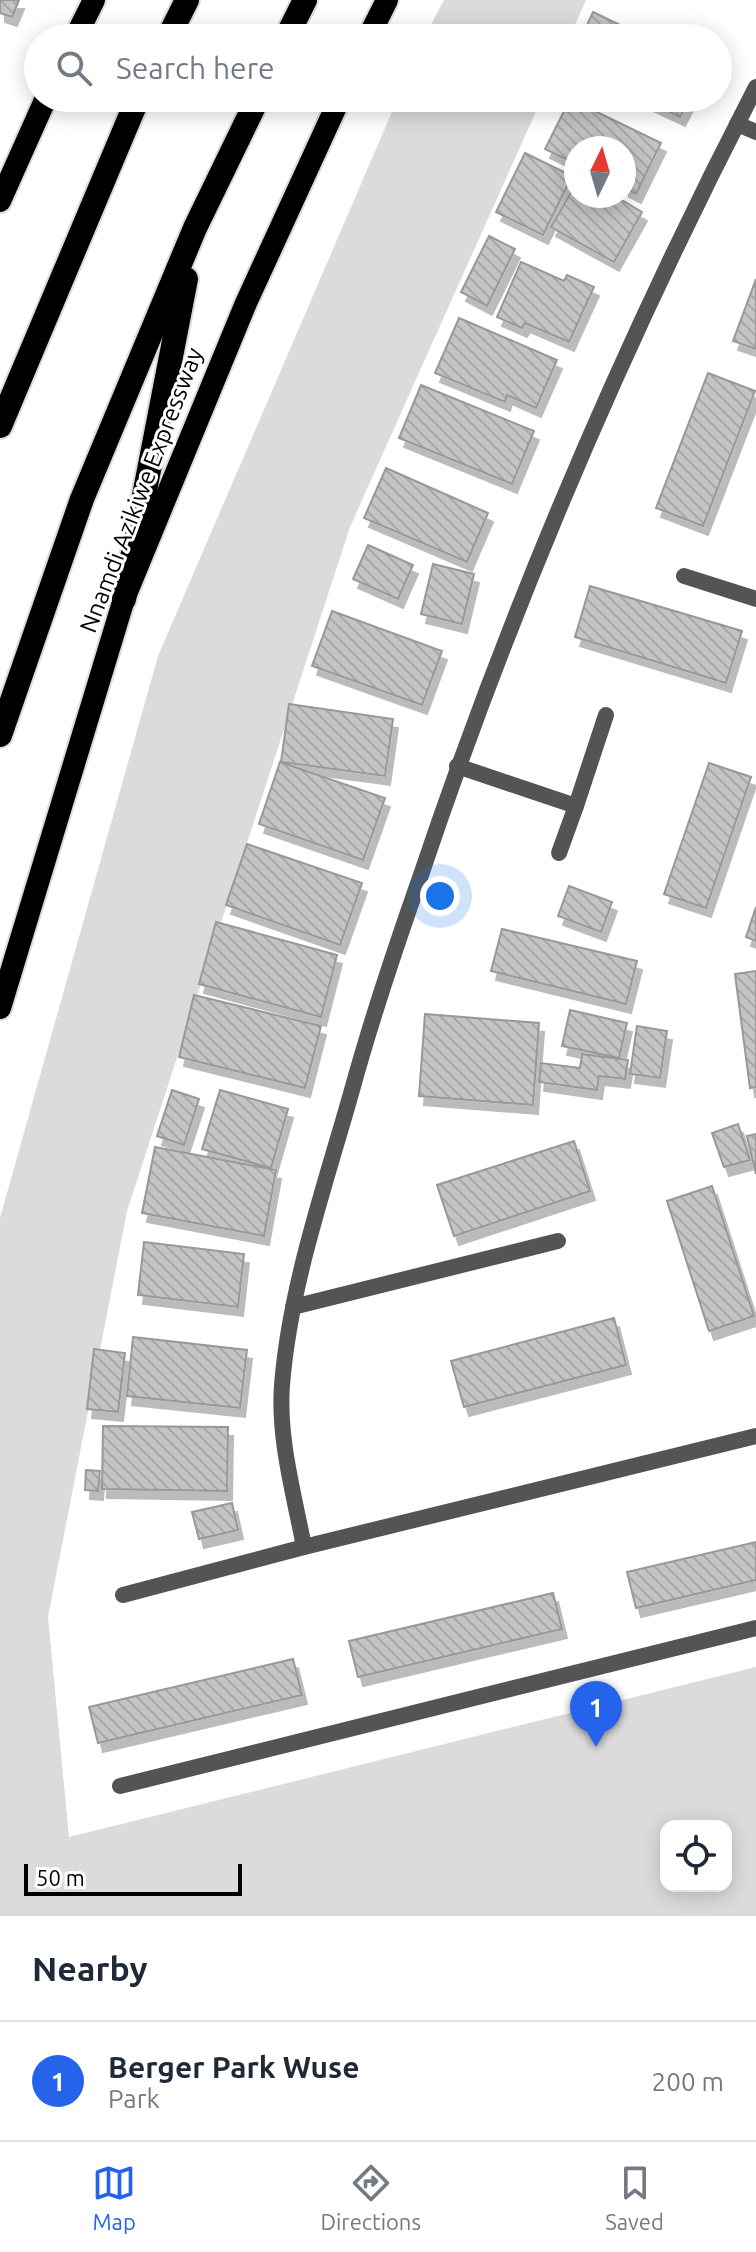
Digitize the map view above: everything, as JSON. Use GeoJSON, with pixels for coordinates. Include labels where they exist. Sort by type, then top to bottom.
{"type":"FeatureCollection","features":[{"type":"Feature","properties":{"kind":"highway"},"geometry":{"type":"LineString","coordinates":[[82,24],[94,0]]}},
{"type":"Feature","properties":{"kind":"highway"},"geometry":{"type":"LineString","coordinates":[[175,24],[187,0]]}},
{"type":"Feature","properties":{"kind":"highway"},"geometry":{"type":"LineString","coordinates":[[293,24],[305,0]]}},
{"type":"Feature","properties":{"kind":"highway"},"geometry":{"type":"LineString","coordinates":[[375,24],[387,0]]}},
{"type":"Feature","properties":{"kind":"highway"},"geometry":{"type":"LineString","coordinates":[[0,201],[40,112]]}},
{"type":"Feature","properties":{"kind":"highway"},"geometry":{"type":"LineString","coordinates":[[0,426],[132,112]]}},
{"type":"Feature","properties":{"kind":"highway","name":"Nnamdi Azikiwe Expressway"},"geometry":{"type":"LineString","coordinates":[[0,735],[82,499],[195,228],[251,112]]}},
{"type":"Feature","properties":{"kind":"highway","name":"Nnamdi Azikiwe Expressway"},"geometry":{"type":"LineString","coordinates":[[0,1008],[124,599],[246,303],[334,112]]}},
{"type":"Feature","properties":{"kind":"highway"},"geometry":{"type":"LineString","coordinates":[[124,599],[195,228]]}},
{"type":"Feature","properties":{"kind":"street"},"geometry":{"type":"LineString","coordinates":[[304,1547],[286,1457],[282,1389],[293,1307],[372,1020],[457,766],[536,563],[645,310],[756,87]]}},
{"type":"Feature","properties":{"kind":"street"},"geometry":{"type":"LineString","coordinates":[[737,124],[756,132]]}},
{"type":"Feature","properties":{"kind":"street"},"geometry":{"type":"LineString","coordinates":[[684,576],[756,599]]}},
{"type":"Feature","properties":{"kind":"street"},"geometry":{"type":"LineString","coordinates":[[559,853],[606,715]]}},
{"type":"Feature","properties":{"kind":"street"},"geometry":{"type":"LineString","coordinates":[[457,766],[576,806]]}},
{"type":"Feature","properties":{"kind":"street"},"geometry":{"type":"LineString","coordinates":[[293,1307],[558,1241]]}},
{"type":"Feature","properties":{"kind":"street"},"geometry":{"type":"LineString","coordinates":[[123,1595],[304,1547],[756,1436]]}},
{"type":"Feature","properties":{"kind":"street"},"geometry":{"type":"LineString","coordinates":[[120,1786],[756,1628]]}},
{"type":"Feature","properties":{"kind":"shaded area"},"geometry":{"type":"Polygon","coordinates":[[[444,0],[586,0],[575,24],[431,24],[444,0]]]}},
{"type":"Feature","properties":{"kind":"shaded area"},"geometry":{"type":"Polygon","coordinates":[[[392,112],[536,112],[350,527],[127,1211],[48,1617],[69,1837],[756,1667],[756,1916],[0,1916],[0,1218],[158,656],[392,112]]]}},
{"type":"Feature","properties":{"kind":"building"},"geometry":{"type":"Polygon","coordinates":[[[0,0],[19,0],[12,17],[0,13],[0,0]]]}},
{"type":"Feature","properties":{"kind":"building"},"geometry":{"type":"Polygon","coordinates":[[[593,12],[618,24],[587,24],[593,12]]]}},
{"type":"Feature","properties":{"kind":"building"},"geometry":{"type":"Polygon","coordinates":[[[564,112],[597,112],[661,143],[636,194],[636,136],[564,136],[564,158],[545,149],[564,112]]]}},
{"type":"Feature","properties":{"kind":"building"},"geometry":{"type":"Polygon","coordinates":[[[525,153],[564,172],[564,192],[543,235],[496,212],[525,153]]]}},
{"type":"Feature","properties":{"kind":"building"},"geometry":{"type":"Polygon","coordinates":[[[564,205],[564,208],[635,208],[642,212],[614,262],[551,227],[564,205]]]}},
{"type":"Feature","properties":{"kind":"building"},"geometry":{"type":"Polygon","coordinates":[[[489,236],[515,249],[487,306],[461,292],[489,236]]]}},
{"type":"Feature","properties":{"kind":"building"},"geometry":{"type":"Polygon","coordinates":[[[521,262],[564,281],[567,275],[594,287],[569,342],[525,323],[522,328],[497,317],[521,262]]]}},
{"type":"Feature","properties":{"kind":"building"},"geometry":{"type":"Polygon","coordinates":[[[756,279],[756,349],[733,341],[756,279]]]}},
{"type":"Feature","properties":{"kind":"building"},"geometry":{"type":"Polygon","coordinates":[[[459,318],[557,360],[536,408],[507,395],[505,402],[435,373],[459,318]]]}},
{"type":"Feature","properties":{"kind":"building"},"geometry":{"type":"Polygon","coordinates":[[[708,373],[755,391],[703,526],[656,508],[708,373]]]}},
{"type":"Feature","properties":{"kind":"building"},"geometry":{"type":"Polygon","coordinates":[[[421,385],[534,431],[512,484],[399,438],[421,385]]]}},
{"type":"Feature","properties":{"kind":"building"},"geometry":{"type":"Polygon","coordinates":[[[386,468],[488,513],[467,562],[364,518],[386,468]]]}},
{"type":"Feature","properties":{"kind":"building"},"geometry":{"type":"Polygon","coordinates":[[[368,545],[413,565],[398,599],[353,579],[368,545]]]}},
{"type":"Feature","properties":{"kind":"building"},"geometry":{"type":"Polygon","coordinates":[[[433,564],[474,574],[462,624],[421,614],[433,564]]]}},
{"type":"Feature","properties":{"kind":"building"},"geometry":{"type":"Polygon","coordinates":[[[590,586],[742,631],[726,683],[575,637],[590,586]]]}},
{"type":"Feature","properties":{"kind":"building"},"geometry":{"type":"Polygon","coordinates":[[[332,611],[442,651],[422,705],[312,666],[332,611]]]}},
{"type":"Feature","properties":{"kind":"building"},"geometry":{"type":"Polygon","coordinates":[[[289,704],[393,719],[385,776],[281,762],[289,704]]]}},
{"type":"Feature","properties":{"kind":"building"},"geometry":{"type":"Polygon","coordinates":[[[280,762],[385,798],[363,860],[259,824],[280,762]]]}},
{"type":"Feature","properties":{"kind":"building"},"geometry":{"type":"Polygon","coordinates":[[[709,763],[751,777],[706,908],[664,894],[709,763]]]}},
{"type":"Feature","properties":{"kind":"building"},"geometry":{"type":"Polygon","coordinates":[[[247,844],[362,883],[340,945],[226,905],[247,844]]]}},
{"type":"Feature","properties":{"kind":"building"},"geometry":{"type":"Polygon","coordinates":[[[569,886],[612,902],[601,932],[558,916],[569,886]]]}},
{"type":"Feature","properties":{"kind":"building"},"geometry":{"type":"Polygon","coordinates":[[[756,907],[756,941],[746,937],[756,907]]]}},
{"type":"Feature","properties":{"kind":"building"},"geometry":{"type":"Polygon","coordinates":[[[216,922],[337,955],[321,1017],[199,984],[216,922]]]}},
{"type":"Feature","properties":{"kind":"building"},"geometry":{"type":"Polygon","coordinates":[[[502,929],[637,961],[626,1004],[491,971],[502,929]]]}},
{"type":"Feature","properties":{"kind":"building"},"geometry":{"type":"Polygon","coordinates":[[[756,971],[756,1087],[750,1088],[735,974],[756,971]]]}},
{"type":"Feature","properties":{"kind":"building"},"geometry":{"type":"Polygon","coordinates":[[[194,995],[321,1026],[305,1088],[179,1057],[194,995]]]}},
{"type":"Feature","properties":{"kind":"building"},"geometry":{"type":"Polygon","coordinates":[[[570,1010],[627,1023],[619,1058],[562,1046],[570,1010]]]}},
{"type":"Feature","properties":{"kind":"building"},"geometry":{"type":"Polygon","coordinates":[[[425,1014],[539,1023],[533,1105],[419,1096],[425,1014]]]}},
{"type":"Feature","properties":{"kind":"building"},"geometry":{"type":"Polygon","coordinates":[[[637,1026],[667,1031],[660,1078],[630,1074],[637,1026]]]}},
{"type":"Feature","properties":{"kind":"building"},"geometry":{"type":"Polygon","coordinates":[[[582,1054],[628,1060],[625,1079],[599,1076],[597,1090],[539,1082],[541,1063],[580,1068],[582,1054]]]}},
{"type":"Feature","properties":{"kind":"building"},"geometry":{"type":"Polygon","coordinates":[[[172,1090],[199,1099],[184,1145],[157,1136],[172,1090]]]}},
{"type":"Feature","properties":{"kind":"building"},"geometry":{"type":"Polygon","coordinates":[[[220,1090],[288,1109],[271,1168],[202,1149],[220,1090]]]}},
{"type":"Feature","properties":{"kind":"building"},"geometry":{"type":"Polygon","coordinates":[[[738,1124],[750,1160],[724,1167],[712,1133],[738,1124]]]}},
{"type":"Feature","properties":{"kind":"building"},"geometry":{"type":"Polygon","coordinates":[[[756,1134],[756,1174],[747,1136],[756,1134]]]}},
{"type":"Feature","properties":{"kind":"building"},"geometry":{"type":"Polygon","coordinates":[[[574,1141],[590,1191],[454,1236],[437,1185],[574,1141]]]}},
{"type":"Feature","properties":{"kind":"building"},"geometry":{"type":"Polygon","coordinates":[[[155,1147],[276,1170],[264,1236],[142,1213],[155,1147]]]}},
{"type":"Feature","properties":{"kind":"building"},"geometry":{"type":"Polygon","coordinates":[[[712,1186],[754,1316],[709,1331],[667,1201],[712,1186]]]}},
{"type":"Feature","properties":{"kind":"building"},"geometry":{"type":"Polygon","coordinates":[[[144,1242],[244,1254],[238,1307],[138,1295],[144,1242]]]}},
{"type":"Feature","properties":{"kind":"building"},"geometry":{"type":"Polygon","coordinates":[[[614,1318],[626,1365],[464,1407],[451,1361],[614,1318]]]}},
{"type":"Feature","properties":{"kind":"building"},"geometry":{"type":"Polygon","coordinates":[[[133,1337],[247,1350],[240,1408],[127,1396],[133,1337]]]}},
{"type":"Feature","properties":{"kind":"building"},"geometry":{"type":"Polygon","coordinates":[[[94,1349],[125,1353],[118,1412],[87,1409],[94,1349]]]}},
{"type":"Feature","properties":{"kind":"building"},"geometry":{"type":"Polygon","coordinates":[[[103,1426],[228,1427],[227,1491],[102,1489],[103,1426]]]}},
{"type":"Feature","properties":{"kind":"building"},"geometry":{"type":"Polygon","coordinates":[[[86,1470],[100,1471],[98,1491],[85,1490],[86,1470]]]}},
{"type":"Feature","properties":{"kind":"building"},"geometry":{"type":"Polygon","coordinates":[[[232,1503],[238,1530],[199,1539],[192,1512],[232,1503]]]}},
{"type":"Feature","properties":{"kind":"building"},"geometry":{"type":"Polygon","coordinates":[[[756,1542],[756,1580],[636,1608],[627,1572],[756,1542]]]}},
{"type":"Feature","properties":{"kind":"building"},"geometry":{"type":"Polygon","coordinates":[[[553,1593],[562,1629],[358,1677],[349,1641],[553,1593]]]}},
{"type":"Feature","properties":{"kind":"building"},"geometry":{"type":"Polygon","coordinates":[[[293,1659],[302,1695],[98,1743],[89,1707],[293,1659]]]}},
{"type":"Feature","properties":{"kind":"place","name":"Berger Park Wuse"},"geometry":{"type":"Point","coordinates":[596,1747]}}]}
